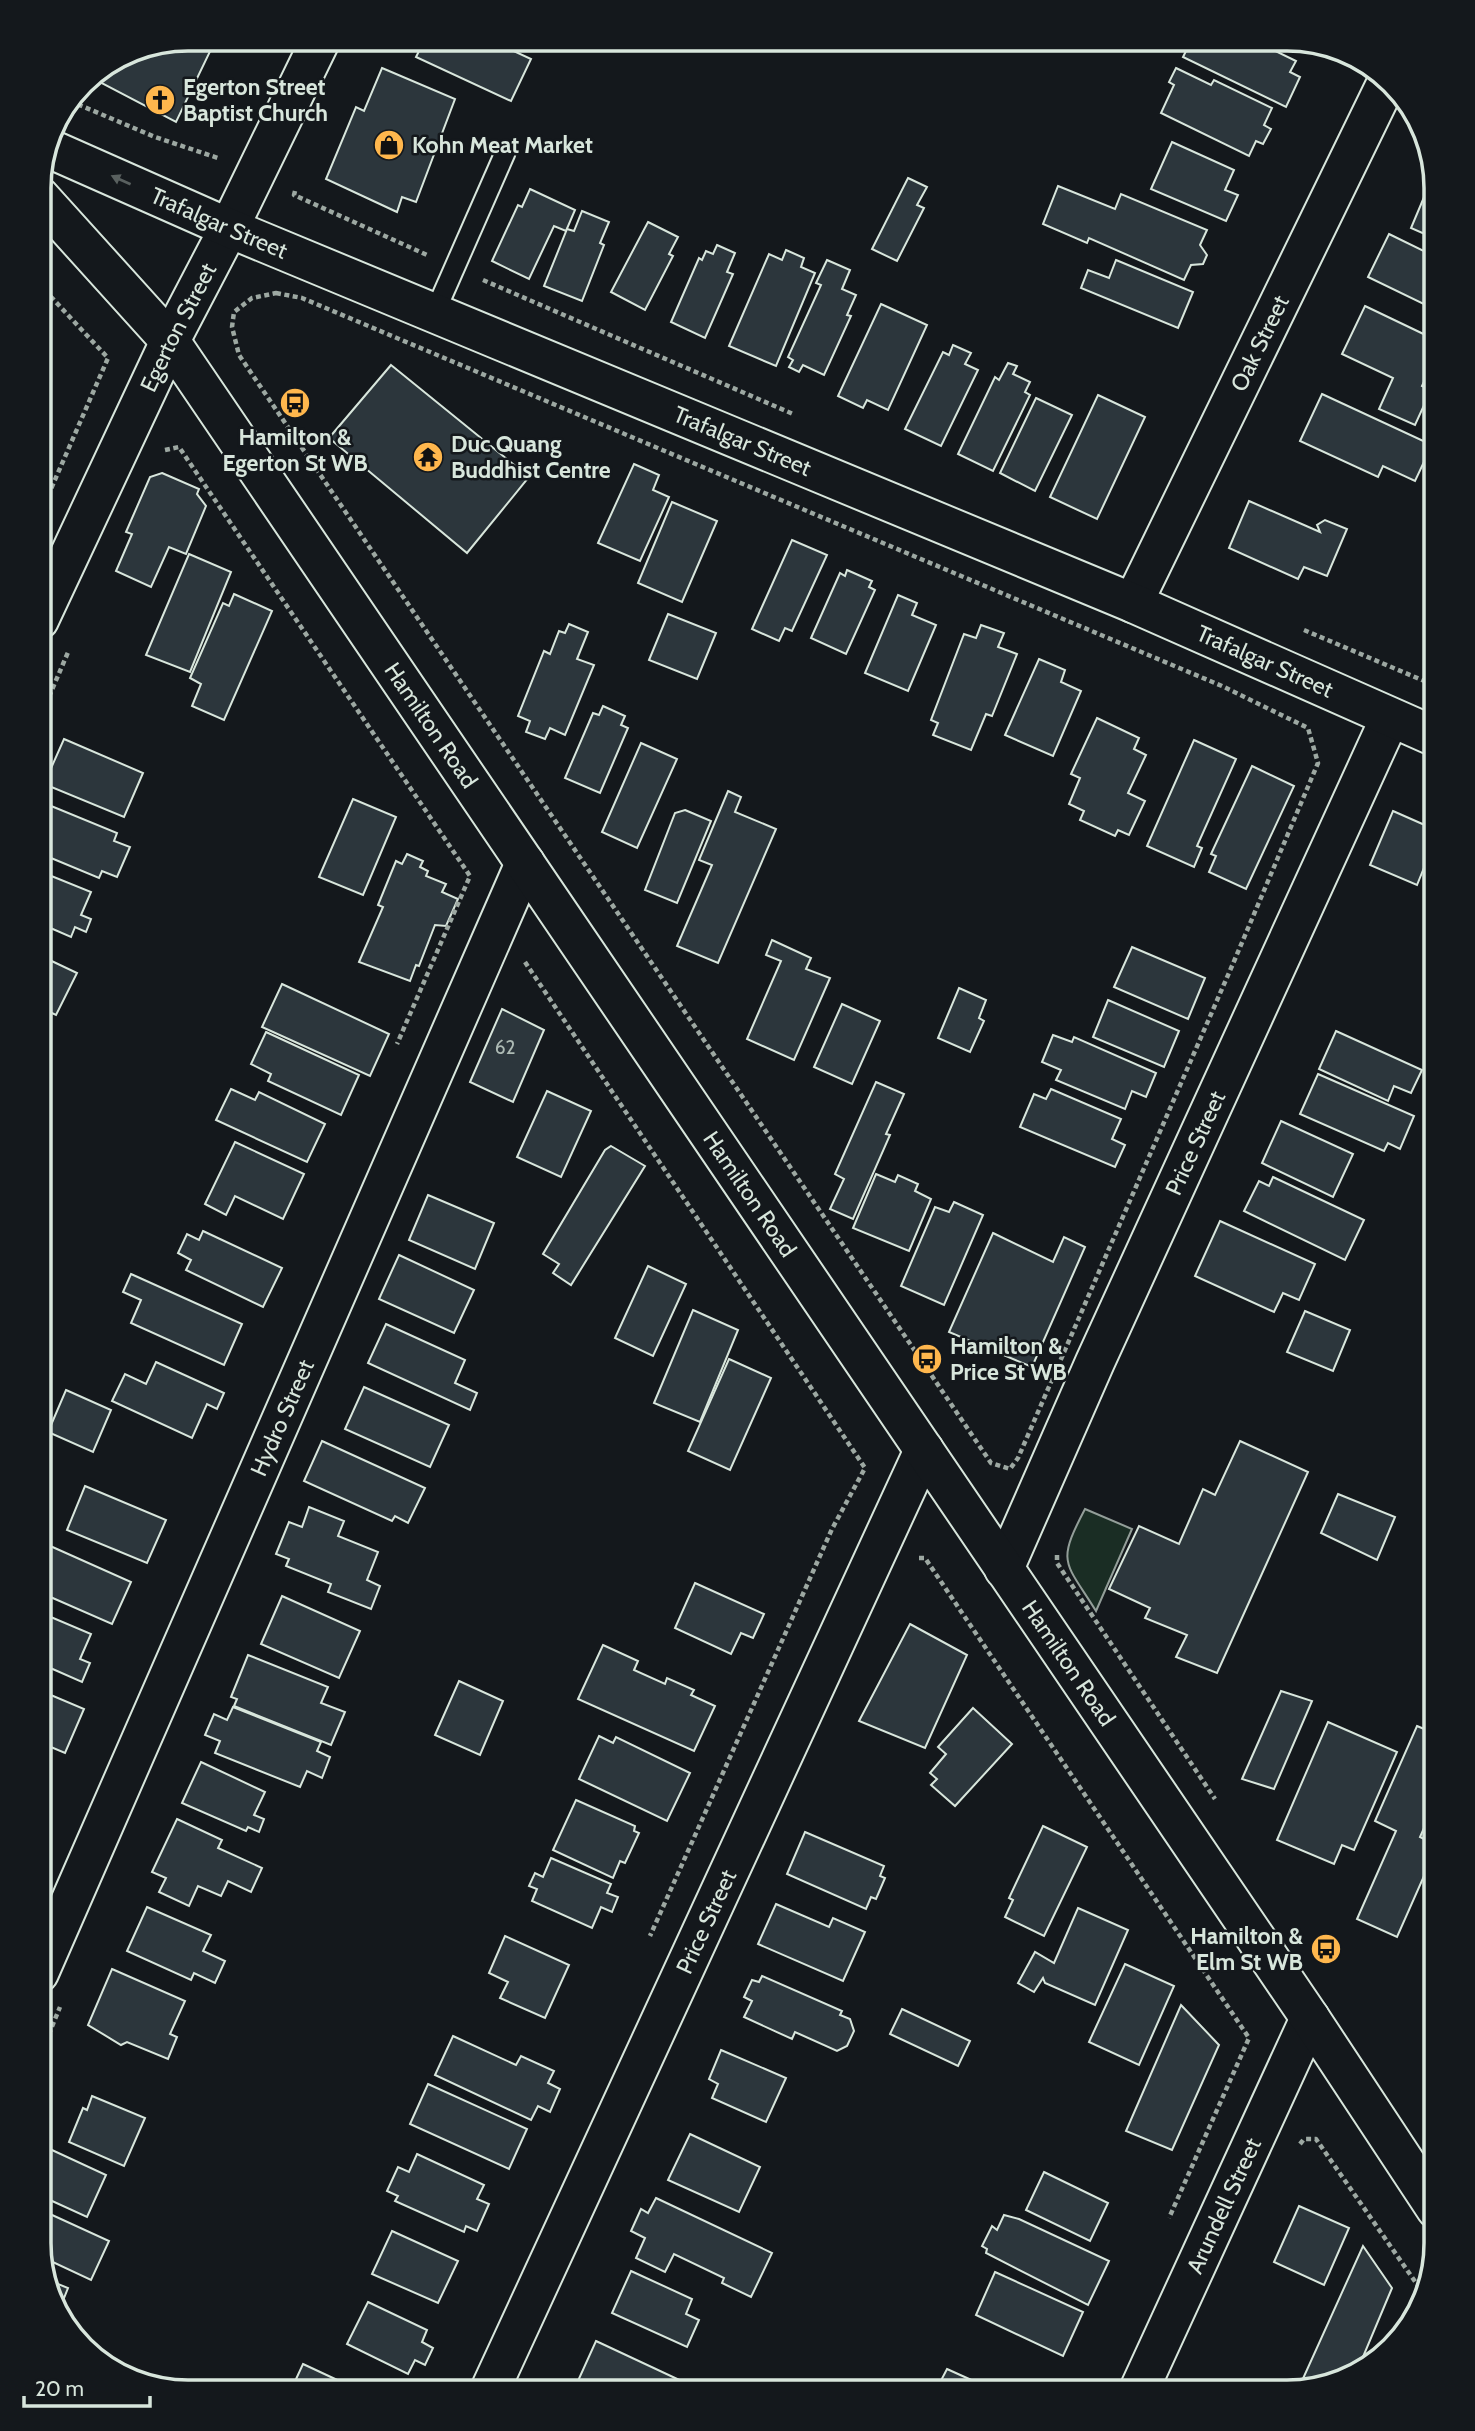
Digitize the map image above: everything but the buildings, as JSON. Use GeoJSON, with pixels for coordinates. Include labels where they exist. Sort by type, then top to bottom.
{"type":"FeatureCollection","features":[{"type":"Feature","properties":{"kind":"street","name":"Egerton Street"},"geometry":{"type":"LineString","coordinates":[[51,594],[170,341],[229,228],[315,51]]}},
{"type":"Feature","properties":{"kind":"street","name":"Oak Street"},"geometry":{"type":"LineString","coordinates":[[1133,603],[1383,91]]}},
{"type":"Feature","properties":{"kind":"street","name":"Trafalgar Street"},"geometry":{"type":"LineString","coordinates":[[56,151],[229,228],[1133,603],[1424,732]]}},
{"type":"Feature","properties":{"kind":"street","name":"Hamilton Road"},"geometry":{"type":"LineString","coordinates":[[51,209],[170,341],[1424,2189]]}},
{"type":"Feature","properties":{"kind":"street","name":"Price Street"},"geometry":{"type":"LineString","coordinates":[[1004,1569],[1095,1362],[1390,718]]}},
{"type":"Feature","properties":{"kind":"street","name":"Hydro Street"},"geometry":{"type":"LineString","coordinates":[[51,1943],[525,863]]}},
{"type":"Feature","properties":{"kind":"street","name":"Price Street"},"geometry":{"type":"LineString","coordinates":[[495,2380],[924,1450]]}},
{"type":"Feature","properties":{"kind":"street","name":"Arundell Street"},"geometry":{"type":"LineString","coordinates":[[1144,2380],[1310,2018]]}},
{"type":"Feature","properties":{"kind":"lane"},"geometry":{"type":"LineString","coordinates":[[435,312],[505,153]]}},
{"type":"Feature","properties":{"kind":"path"},"geometry":{"type":"LineString","coordinates":[[78,105],[217,159]]}},
{"type":"Feature","properties":{"kind":"path"},"geometry":{"type":"LineString","coordinates":[[295,186],[294,195],[324,210],[797,415]]}},
{"type":"Feature","properties":{"kind":"path"},"geometry":{"type":"LineString","coordinates":[[276,293],[302,298],[1222,686],[1308,728],[1318,763],[1024,1446],[1010,1469],[991,1463],[239,355],[232,327],[234,312],[252,298],[276,293]]}},
{"type":"Feature","properties":{"kind":"path"},"geometry":{"type":"LineString","coordinates":[[51,297],[108,358],[51,489]]}},
{"type":"Feature","properties":{"kind":"path"},"geometry":{"type":"LineString","coordinates":[[179,447],[470,876]]}},
{"type":"Feature","properties":{"kind":"path"},"geometry":{"type":"LineString","coordinates":[[1301,629],[1424,681]]}},
{"type":"Feature","properties":{"kind":"path"},"geometry":{"type":"LineString","coordinates":[[522,956],[865,1468],[832,1529],[649,1939]]}},
{"type":"Feature","properties":{"kind":"path"},"geometry":{"type":"LineString","coordinates":[[1058,1545],[1057,1563],[1220,1807]]}},
{"type":"Feature","properties":{"kind":"path"},"geometry":{"type":"LineString","coordinates":[[909,1558],[925,1558],[1249,2038],[1165,2228]]}},
{"type":"Feature","properties":{"kind":"path"},"geometry":{"type":"LineString","coordinates":[[1316,2139],[1417,2285]]}},
{"type":"Feature","properties":{"kind":"path"},"geometry":{"type":"LineString","coordinates":[[447,2380],[452,2370]]}},
{"type":"Feature","properties":{"kind":"green space"},"geometry":{"type":"Polygon","coordinates":[[[1085,1509],[1132,1529],[1096,1611],[1077,1582],[1068,1562],[1070,1541],[1085,1509]]]}},
{"type":"Feature","properties":{"kind":"place","name":"Egerton Street Baptist Church"},"geometry":{"type":"Point","coordinates":[160,100]}},
{"type":"Feature","properties":{"kind":"place","name":"Kohn Meat Market"},"geometry":{"type":"Point","coordinates":[389,145]}},
{"type":"Feature","properties":{"kind":"place","name":"Hamilton & Egerton St WB"},"geometry":{"type":"Point","coordinates":[295,403]}},
{"type":"Feature","properties":{"kind":"place","name":"Duc Quang Buddhist Centre"},"geometry":{"type":"Point","coordinates":[428,457]}},
{"type":"Feature","properties":{"kind":"place","name":"Hamilton & Price St WB"},"geometry":{"type":"Point","coordinates":[927,1359]}},
{"type":"Feature","properties":{"kind":"place","name":"Hamilton & Elm St WB"},"geometry":{"type":"Point","coordinates":[1326,1949]}}]}
